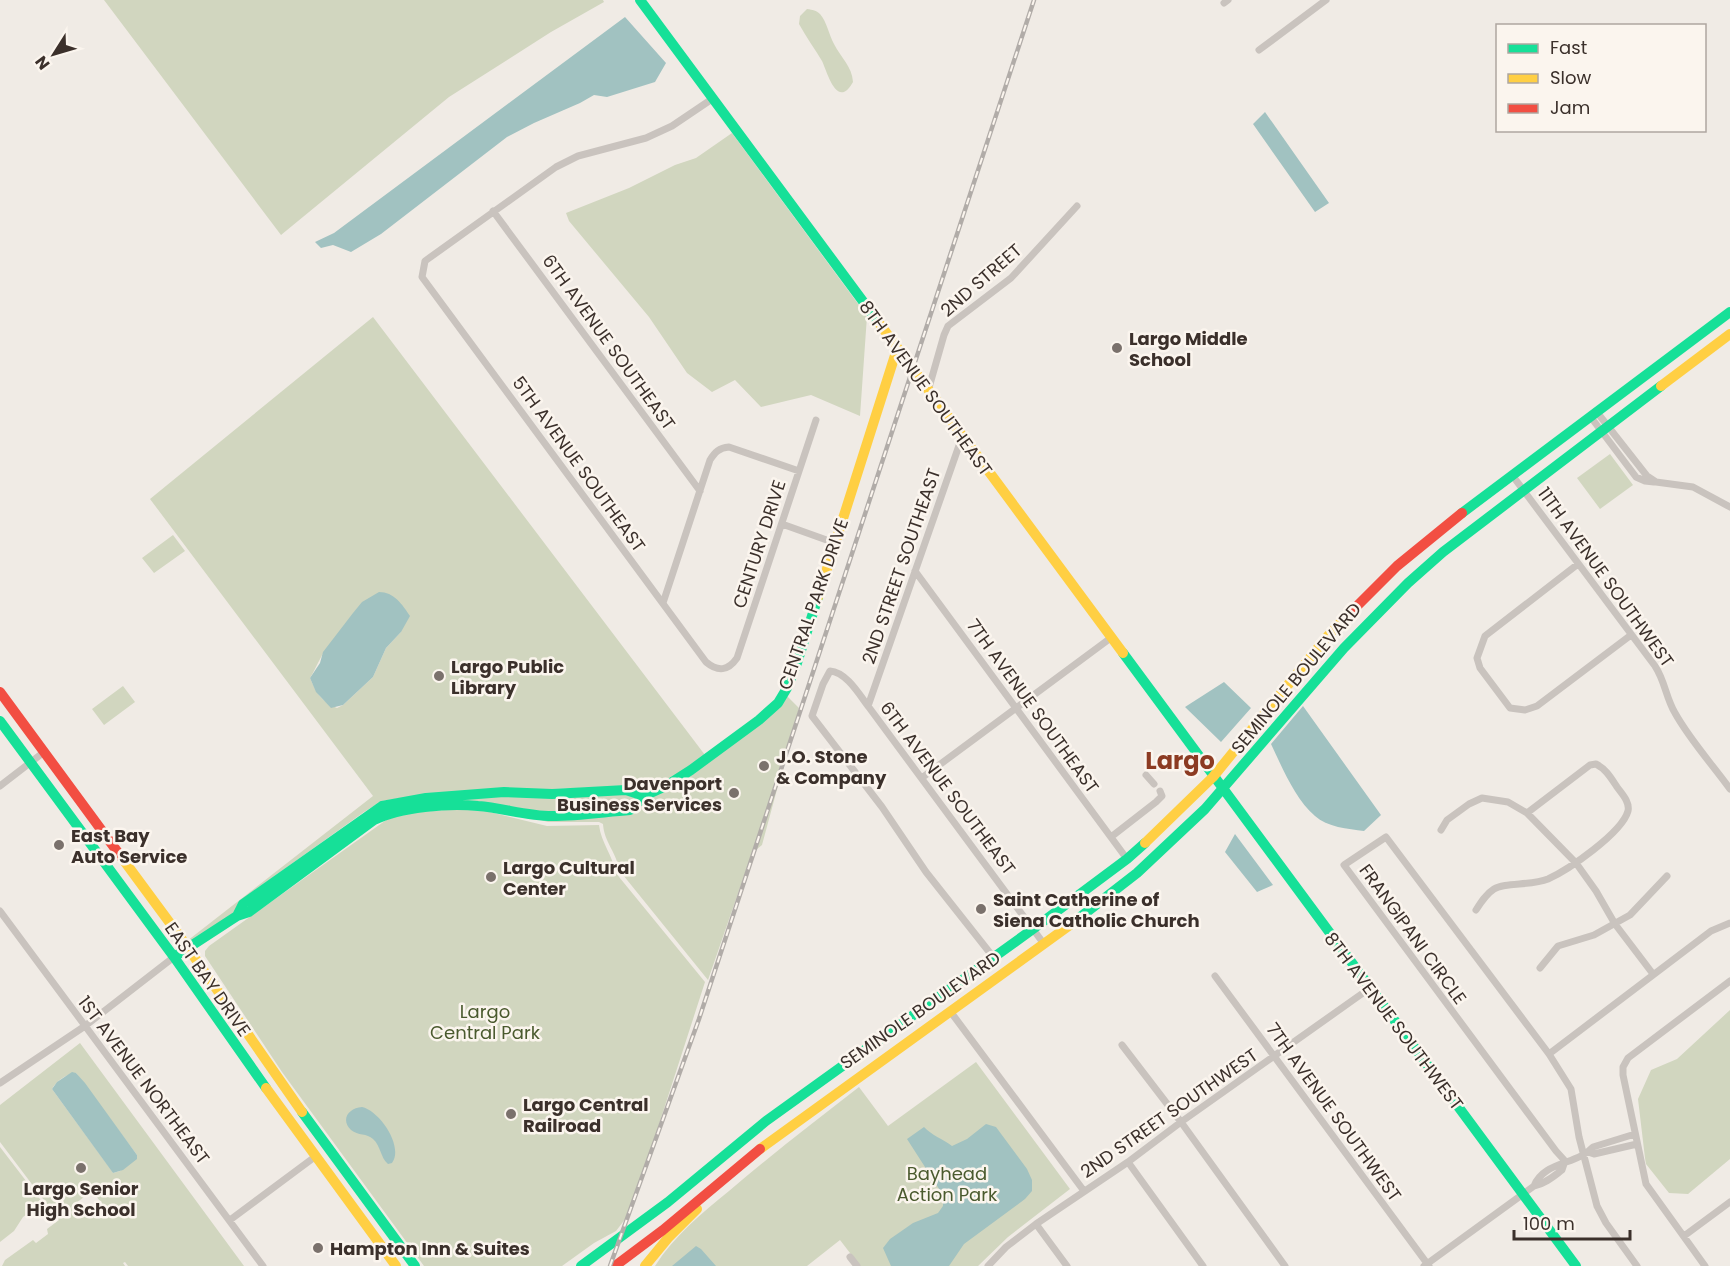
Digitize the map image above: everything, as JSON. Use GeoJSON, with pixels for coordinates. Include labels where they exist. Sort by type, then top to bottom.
{"type":"FeatureCollection","features":[{"type":"Feature","properties":{"kind":"main road","name":"8TH AVENUE SOUTHEAST"},"geometry":{"type":"LineString","coordinates":[[640,0],[1112,637],[1213,777]]}},
{"type":"Feature","properties":{"kind":"main road","name":"SEMINOLE BOULEVARD"},"geometry":{"type":"LineString","coordinates":[[581,1266],[668,1202],[766,1121],[994,958],[1127,858],[1213,777],[1355,607],[1428,539],[1730,312]]}},
{"type":"Feature","properties":{"kind":"main road","name":"SEMINOLE BOULEVARD"},"geometry":{"type":"LineString","coordinates":[[615,1266],[770,1141],[1044,944],[1137,873],[1191,824],[1224,790],[1376,614],[1443,552],[1730,334]]}},
{"type":"Feature","properties":{"kind":"main road","name":"CENTRAL PARK DRIVE"},"geometry":{"type":"LineString","coordinates":[[174,957],[237,916],[249,912],[374,820],[386,814],[426,807],[478,806],[552,816],[630,810],[644,796],[666,786],[691,770],[759,720],[778,703],[797,663],[897,349]]}},
{"type":"Feature","properties":{"kind":"main road","name":"EAST BAY DRIVE"},"geometry":{"type":"LineString","coordinates":[[0,692],[415,1266]]}},
{"type":"Feature","properties":{"kind":"main road","name":"EAST BAY DRIVE"},"geometry":{"type":"LineString","coordinates":[[0,721],[174,957],[396,1266]]}},
{"type":"Feature","properties":{"kind":"main road","name":"8TH AVENUE SOUTHWEST"},"geometry":{"type":"LineString","coordinates":[[1213,777],[1576,1266]]}},
{"type":"Feature","properties":{"kind":"main road","name":"CENTRAL PARK DRIVE"},"geometry":{"type":"LineString","coordinates":[[237,916],[243,904],[382,806],[426,798],[504,792],[552,794],[626,790],[644,796]]}},
{"type":"Feature","properties":{"kind":"main road"},"geometry":{"type":"LineString","coordinates":[[940,996],[950,1011]]}},
{"type":"Feature","properties":{"kind":"main road"},"geometry":{"type":"LineString","coordinates":[[823,1079],[833,1094]]}},
{"type":"Feature","properties":{"kind":"main road"},"geometry":{"type":"LineString","coordinates":[[717,1160],[729,1174]]}},
{"type":"Feature","properties":{"kind":"main road"},"geometry":{"type":"LineString","coordinates":[[645,1266],[668,1238],[699,1207],[704,1195]]}},
{"type":"Feature","properties":{"kind":"street"},"geometry":{"type":"LineString","coordinates":[[1259,50],[1326,0]]}},
{"type":"Feature","properties":{"kind":"street"},"geometry":{"type":"LineString","coordinates":[[493,211],[556,167],[578,156],[655,134],[672,126],[712,99]]}},
{"type":"Feature","properties":{"kind":"street","name":"2ND STREET"},"geometry":{"type":"LineString","coordinates":[[928,391],[948,326],[1011,278],[1077,206]]}},
{"type":"Feature","properties":{"kind":"street","name":"5TH AVENUE SOUTHEAST"},"geometry":{"type":"LineString","coordinates":[[493,211],[425,261],[422,277],[706,662],[722,670]]}},
{"type":"Feature","properties":{"kind":"street","name":"6TH AVENUE SOUTHEAST"},"geometry":{"type":"LineString","coordinates":[[493,211],[700,491]]}},
{"type":"Feature","properties":{"kind":"street"},"geometry":{"type":"LineString","coordinates":[[1593,413],[1636,477],[1645,482],[1693,487],[1730,507]]}},
{"type":"Feature","properties":{"kind":"street","name":"CENTURY DRIVE"},"geometry":{"type":"LineString","coordinates":[[722,670],[732,666],[737,658],[816,420]]}},
{"type":"Feature","properties":{"kind":"street","name":"2ND STREET SOUTHEAST"},"geometry":{"type":"LineString","coordinates":[[868,706],[962,437]]}},
{"type":"Feature","properties":{"kind":"street"},"geometry":{"type":"LineString","coordinates":[[663,603],[710,460],[716,452],[723,447],[729,447],[799,471]]}},
{"type":"Feature","properties":{"kind":"street","name":"11TH AVENUE SOUTHWEST"},"geometry":{"type":"LineString","coordinates":[[1512,475],[1663,679],[1676,716],[1730,789]]}},
{"type":"Feature","properties":{"kind":"street"},"geometry":{"type":"LineString","coordinates":[[782,524],[835,543]]}},
{"type":"Feature","properties":{"kind":"street"},"geometry":{"type":"LineString","coordinates":[[1578,564],[1485,636],[1477,658],[1480,668],[1510,708],[1525,710],[1537,706],[1631,635]]}},
{"type":"Feature","properties":{"kind":"street","name":"7TH AVENUE SOUTHEAST"},"geometry":{"type":"LineString","coordinates":[[915,571],[1127,858]]}},
{"type":"Feature","properties":{"kind":"street"},"geometry":{"type":"LineString","coordinates":[[922,777],[1112,637]]}},
{"type":"Feature","properties":{"kind":"street","name":"6TH AVENUE SOUTHEAST"},"geometry":{"type":"LineString","coordinates":[[994,958],[927,872],[882,807],[812,716],[830,671],[836,671],[847,680],[868,706],[1044,944]]}},
{"type":"Feature","properties":{"kind":"street"},"geometry":{"type":"LineString","coordinates":[[0,786],[44,752]]}},
{"type":"Feature","properties":{"kind":"street"},"geometry":{"type":"LineString","coordinates":[[1476,910],[1494,889],[1504,885],[1527,885],[1547,880],[1576,864],[1610,836],[1629,809],[1627,801],[1606,771],[1596,764],[1590,765],[1527,813]]}},
{"type":"Feature","properties":{"kind":"street"},"geometry":{"type":"LineString","coordinates":[[1146,775],[1154,784]]}},
{"type":"Feature","properties":{"kind":"street"},"geometry":{"type":"LineString","coordinates":[[1111,837],[1161,798],[1160,791]]}},
{"type":"Feature","properties":{"kind":"street"},"geometry":{"type":"LineString","coordinates":[[1441,830],[1447,820],[1469,804],[1482,798],[1508,802],[1527,813],[1576,864],[1596,891],[1615,924],[1653,974]]}},
{"type":"Feature","properties":{"kind":"street","name":"FRANGIPANI CIRCLE"},"geometry":{"type":"LineString","coordinates":[[1549,1054],[1386,837],[1344,865],[1565,1163]]}},
{"type":"Feature","properties":{"kind":"street"},"geometry":{"type":"LineString","coordinates":[[1540,968],[1558,946],[1594,935],[1630,915],[1667,876]]}},
{"type":"Feature","properties":{"kind":"street","name":"1ST AVENUE NORTHEAST"},"geometry":{"type":"LineString","coordinates":[[0,911],[263,1266]]}},
{"type":"Feature","properties":{"kind":"street"},"geometry":{"type":"LineString","coordinates":[[1637,1266],[1601,1215],[1593,1196],[1586,1152],[1579,1137],[1571,1089],[1549,1054],[1711,931],[1730,923]]}},
{"type":"Feature","properties":{"kind":"street"},"geometry":{"type":"LineString","coordinates":[[0,1083],[85,1026],[174,957]]}},
{"type":"Feature","properties":{"kind":"street","name":"7TH AVENUE SOUTHWEST"},"geometry":{"type":"LineString","coordinates":[[1215,976],[1427,1265]]}},
{"type":"Feature","properties":{"kind":"street"},"geometry":{"type":"LineString","coordinates":[[1705,1266],[1646,1184],[1623,1067],[1628,1059],[1730,981]]}},
{"type":"Feature","properties":{"kind":"street","name":"2ND STREET SOUTHWEST"},"geometry":{"type":"LineString","coordinates":[[988,1266],[1006,1247],[1036,1224],[1128,1162],[1370,988]]}},
{"type":"Feature","properties":{"kind":"street"},"geometry":{"type":"LineString","coordinates":[[950,1011],[1084,1191]]}},
{"type":"Feature","properties":{"kind":"street"},"geometry":{"type":"LineString","coordinates":[[1122,1046],[1181,1122],[1285,1266]]}},
{"type":"Feature","properties":{"kind":"street"},"geometry":{"type":"LineString","coordinates":[[1427,1265],[1534,1186],[1537,1179],[1558,1164],[1565,1163],[1593,1147],[1635,1134]]}},
{"type":"Feature","properties":{"kind":"street"},"geometry":{"type":"LineString","coordinates":[[1586,1152],[1594,1154],[1637,1144]]}},
{"type":"Feature","properties":{"kind":"street"},"geometry":{"type":"LineString","coordinates":[[230,1220],[316,1156]]}},
{"type":"Feature","properties":{"kind":"street"},"geometry":{"type":"LineString","coordinates":[[1128,1162],[1203,1266]]}},
{"type":"Feature","properties":{"kind":"street"},"geometry":{"type":"LineString","coordinates":[[1684,1236],[1730,1202]]}},
{"type":"Feature","properties":{"kind":"street"},"geometry":{"type":"LineString","coordinates":[[1036,1224],[1067,1266]]}},
{"type":"Feature","properties":{"kind":"street"},"geometry":{"type":"LineString","coordinates":[[850,1257],[857,1266]]}},
{"type":"Feature","properties":{"kind":"green space"},"geometry":{"type":"Polygon","coordinates":[[[104,0],[603,0],[604,2],[551,32],[449,97],[281,235],[104,0]]]}},
{"type":"Feature","properties":{"kind":"green space"},"geometry":{"type":"Polygon","coordinates":[[[807,9],[820,14],[834,44],[851,71],[853,82],[847,90],[837,91],[833,86],[822,61],[799,24],[800,16],[807,9]]]}},
{"type":"Feature","properties":{"kind":"green space"},"geometry":{"type":"Polygon","coordinates":[[[732,133],[867,316],[860,416],[811,395],[761,407],[735,380],[712,392],[687,373],[649,317],[569,221],[566,213],[696,158],[732,133]]]}},
{"type":"Feature","properties":{"kind":"green space"},"geometry":{"type":"Polygon","coordinates":[[[373,317],[705,755],[665,783],[646,791],[604,787],[426,794],[382,801],[241,900],[234,913],[189,943],[187,941],[373,796],[150,499],[373,317]],[[401,632],[352,639],[330,645],[310,678],[317,692],[331,706],[337,708],[343,705],[373,677],[386,648],[401,632]]]}},
{"type":"Feature","properties":{"kind":"green space"},"geometry":{"type":"Polygon","coordinates":[[[1610,454],[1633,485],[1600,509],[1577,478],[1610,454]]]}},
{"type":"Feature","properties":{"kind":"green space"},"geometry":{"type":"Polygon","coordinates":[[[173,535],[185,551],[154,573],[142,558],[173,535]]]}},
{"type":"Feature","properties":{"kind":"green space"},"geometry":{"type":"Polygon","coordinates":[[[123,686],[135,702],[104,725],[92,709],[123,686]]]}},
{"type":"Feature","properties":{"kind":"green space"},"geometry":{"type":"Polygon","coordinates":[[[787,696],[799,708],[762,845],[752,853],[708,980],[619,870],[603,824],[599,822],[548,822],[533,818],[603,817],[646,801],[787,696]]]}},
{"type":"Feature","properties":{"kind":"green space"},"geometry":{"type":"Polygon","coordinates":[[[625,794],[637,798],[628,806],[552,812],[400,805],[503,796],[625,794]]]}},
{"type":"Feature","properties":{"kind":"green space","name":"Largo Central Park"},"geometry":{"type":"Polygon","coordinates":[[[455,809],[486,811],[547,826],[599,825],[615,872],[705,982],[652,1146],[626,1218],[616,1231],[594,1243],[562,1266],[424,1266],[282,1072],[205,956],[205,951],[209,946],[389,818],[400,814],[455,809]]]}},
{"type":"Feature","properties":{"kind":"green space"},"geometry":{"type":"Polygon","coordinates":[[[1730,1010],[1730,1159],[1688,1194],[1669,1193],[1646,1164],[1638,1099],[1651,1070],[1677,1059],[1730,1010]]]}},
{"type":"Feature","properties":{"kind":"green space","name":"Largo Senior High School"},"geometry":{"type":"Polygon","coordinates":[[[80,1043],[244,1266],[128,1266],[125,1262],[123,1263],[125,1266],[2,1266],[5,1260],[33,1240],[36,1243],[48,1234],[47,1229],[59,1220],[0,1142],[0,1105],[80,1043]],[[76,1073],[62,1078],[52,1089],[113,1173],[120,1171],[137,1155],[76,1073]],[[92,1191],[76,1203],[81,1209],[88,1204],[95,1212],[103,1205],[92,1191]]]}},
{"type":"Feature","properties":{"kind":"green space","name":"Bayhead Action Park"},"geometry":{"type":"Polygon","coordinates":[[[976,1062],[1070,1189],[1008,1237],[978,1266],[860,1266],[840,1240],[807,1266],[655,1266],[671,1245],[699,1216],[859,1087],[888,1126],[976,1062]]]}},
{"type":"Feature","properties":{"kind":"green space"},"geometry":{"type":"Polygon","coordinates":[[[0,1147],[43,1203],[23,1217],[14,1231],[0,1242],[0,1147]]]}},
{"type":"Feature","properties":{"kind":"water"},"geometry":{"type":"Polygon","coordinates":[[[625,17],[666,63],[655,82],[607,97],[594,95],[507,137],[381,234],[351,252],[333,245],[321,248],[315,242],[334,233],[625,17]]]}},
{"type":"Feature","properties":{"kind":"water"},"geometry":{"type":"Polygon","coordinates":[[[1265,112],[1329,203],[1315,212],[1253,124],[1265,112]]]}},
{"type":"Feature","properties":{"kind":"water"},"geometry":{"type":"Polygon","coordinates":[[[379,592],[393,596],[410,616],[401,632],[386,648],[373,677],[343,705],[331,708],[316,692],[310,678],[320,663],[323,652],[353,613],[362,602],[379,592]]]}},
{"type":"Feature","properties":{"kind":"water"},"geometry":{"type":"Polygon","coordinates":[[[1224,682],[1251,708],[1221,742],[1185,707],[1224,682]]]}},
{"type":"Feature","properties":{"kind":"water"},"geometry":{"type":"Polygon","coordinates":[[[1303,706],[1381,815],[1364,831],[1338,827],[1320,820],[1301,801],[1284,772],[1271,744],[1303,706]]]}},
{"type":"Feature","properties":{"kind":"water"},"geometry":{"type":"Polygon","coordinates":[[[1235,834],[1273,885],[1257,892],[1225,852],[1235,834]]]}},
{"type":"Feature","properties":{"kind":"water"},"geometry":{"type":"Polygon","coordinates":[[[72,1072],[76,1073],[85,1083],[137,1155],[137,1159],[123,1170],[113,1173],[52,1089],[57,1082],[72,1072]]]}},
{"type":"Feature","properties":{"kind":"water"},"geometry":{"type":"Polygon","coordinates":[[[362,1107],[383,1122],[393,1139],[395,1156],[392,1163],[388,1164],[385,1161],[373,1139],[354,1132],[348,1126],[346,1118],[350,1112],[362,1107]]]}},
{"type":"Feature","properties":{"kind":"water"},"geometry":{"type":"Polygon","coordinates":[[[986,1124],[996,1127],[1027,1169],[1032,1180],[1032,1191],[1025,1199],[964,1244],[949,1266],[891,1266],[883,1248],[890,1239],[913,1223],[938,1213],[943,1206],[943,1195],[907,1139],[924,1127],[952,1146],[967,1139],[986,1124]]]}},
{"type":"Feature","properties":{"kind":"water"},"geometry":{"type":"Polygon","coordinates":[[[696,1246],[716,1266],[672,1266],[696,1246]]]}},
{"type":"Feature","properties":{"kind":"railway"},"geometry":{"type":"LineString","coordinates":[[610,1266],[699,1019],[1034,0]]}},
{"type":"Feature","properties":{"kind":"traffic: fast"},"geometry":{"type":"LineString","coordinates":[[640,0],[879,323]]}},
{"type":"Feature","properties":{"kind":"traffic: fast"},"geometry":{"type":"LineString","coordinates":[[1462,513],[1730,312]]}},
{"type":"Feature","properties":{"kind":"traffic: fast"},"geometry":{"type":"LineString","coordinates":[[1070,925],[1137,873],[1205,809],[1344,648],[1408,583],[1443,552],[1661,386]]}},
{"type":"Feature","properties":{"kind":"traffic: fast"},"geometry":{"type":"LineString","coordinates":[[174,957],[237,916],[249,912],[374,820],[397,812],[453,805],[552,816],[630,810],[644,796],[666,786],[691,770],[759,720],[778,703],[797,663],[818,597]]}},
{"type":"Feature","properties":{"kind":"traffic: fast"},"geometry":{"type":"LineString","coordinates":[[1123,653],[1576,1266]]}},
{"type":"Feature","properties":{"kind":"traffic: fast"},"geometry":{"type":"LineString","coordinates":[[0,721],[174,957],[266,1088]]}},
{"type":"Feature","properties":{"kind":"traffic: fast"},"geometry":{"type":"LineString","coordinates":[[237,916],[243,904],[382,806],[426,798],[504,792],[552,794],[626,790],[644,796]]}},
{"type":"Feature","properties":{"kind":"traffic: fast"},"geometry":{"type":"LineString","coordinates":[[581,1266],[668,1202],[766,1121],[1033,929],[1145,843]]}},
{"type":"Feature","properties":{"kind":"traffic: fast"},"geometry":{"type":"LineString","coordinates":[[302,1112],[415,1266]]}},
{"type":"Feature","properties":{"kind":"traffic: slow"},"geometry":{"type":"LineString","coordinates":[[879,323],[1123,653]]}},
{"type":"Feature","properties":{"kind":"traffic: slow"},"geometry":{"type":"LineString","coordinates":[[1661,386],[1730,334]]}},
{"type":"Feature","properties":{"kind":"traffic: slow"},"geometry":{"type":"LineString","coordinates":[[818,597],[897,349]]}},
{"type":"Feature","properties":{"kind":"traffic: slow"},"geometry":{"type":"LineString","coordinates":[[1145,843],[1213,777],[1327,637],[1346,617]]}},
{"type":"Feature","properties":{"kind":"traffic: slow"},"geometry":{"type":"LineString","coordinates":[[122,858],[181,938],[302,1112]]}},
{"type":"Feature","properties":{"kind":"traffic: slow"},"geometry":{"type":"LineString","coordinates":[[760,1149],[1070,925]]}},
{"type":"Feature","properties":{"kind":"traffic: slow"},"geometry":{"type":"LineString","coordinates":[[266,1088],[396,1266]]}},
{"type":"Feature","properties":{"kind":"traffic: slow"},"geometry":{"type":"LineString","coordinates":[[645,1266],[668,1238],[697,1209]]}},
{"type":"Feature","properties":{"kind":"traffic: jam"},"geometry":{"type":"LineString","coordinates":[[1346,617],[1397,566],[1462,513]]}},
{"type":"Feature","properties":{"kind":"traffic: jam"},"geometry":{"type":"LineString","coordinates":[[0,692],[122,858]]}},
{"type":"Feature","properties":{"kind":"traffic: jam"},"geometry":{"type":"LineString","coordinates":[[615,1266],[663,1230],[760,1149]]}},
{"type":"Feature","properties":{"kind":"place","name":"Largo Middle School"},"geometry":{"type":"Point","coordinates":[1117,348]}},
{"type":"Feature","properties":{"kind":"place","name":"Largo Public Library"},"geometry":{"type":"Point","coordinates":[439,676]}},
{"type":"Feature","properties":{"kind":"place","name":"J.O. Stone & Company"},"geometry":{"type":"Point","coordinates":[764,766]}},
{"type":"Feature","properties":{"kind":"place","name":"Davenport Business Services"},"geometry":{"type":"Point","coordinates":[734,793]}},
{"type":"Feature","properties":{"kind":"place","name":"East Bay Auto Service"},"geometry":{"type":"Point","coordinates":[59,845]}},
{"type":"Feature","properties":{"kind":"place","name":"Largo Cultural Center"},"geometry":{"type":"Point","coordinates":[491,877]}},
{"type":"Feature","properties":{"kind":"place","name":"Saint Catherine of Siena Catholic Church"},"geometry":{"type":"Point","coordinates":[981,909]}},
{"type":"Feature","properties":{"kind":"place","name":"Largo Central Railroad"},"geometry":{"type":"Point","coordinates":[511,1114]}},
{"type":"Feature","properties":{"kind":"place","name":"Largo Senior High School"},"geometry":{"type":"Point","coordinates":[81,1168]}},
{"type":"Feature","properties":{"kind":"place","name":"Hampton Inn & Suites"},"geometry":{"type":"Point","coordinates":[318,1248]}},
{"type":"Feature","properties":{"kind":"district","name":"Largo"},"geometry":{"type":"Point","coordinates":[1180,760]}}]}
